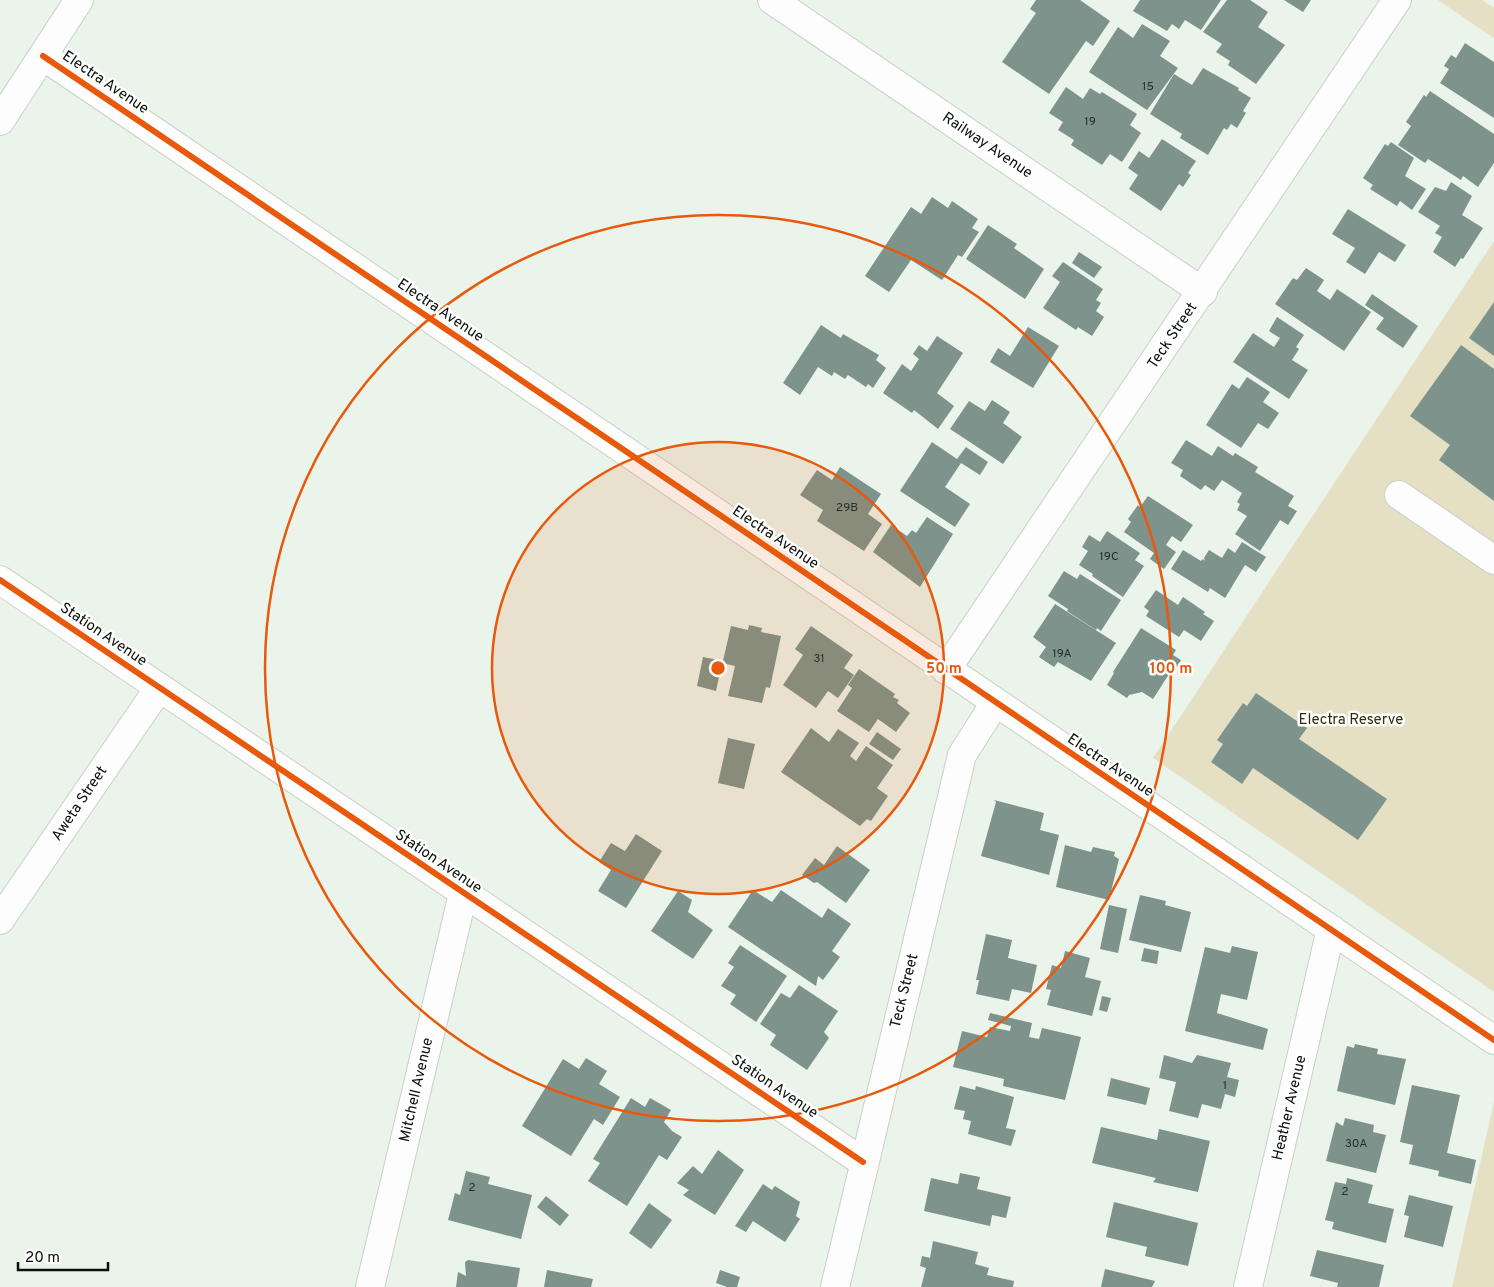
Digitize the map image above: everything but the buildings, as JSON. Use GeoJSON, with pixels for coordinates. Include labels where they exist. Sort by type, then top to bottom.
{"type":"FeatureCollection","features":[{"type":"Feature","properties":{"kind":"street"},"geometry":{"type":"LineString","coordinates":[[0,120],[79,0]]}},
{"type":"Feature","properties":{"kind":"street","name":"Railway Avenue"},"geometry":{"type":"LineString","coordinates":[[772,0],[1202,292]]}},
{"type":"Feature","properties":{"kind":"street","name":"Teck Street"},"geometry":{"type":"LineString","coordinates":[[946,670],[1397,0]]}},
{"type":"Feature","properties":{"kind":"street","name":"Electra Avenue"},"geometry":{"type":"LineString","coordinates":[[43,56],[1494,1040]]}},
{"type":"Feature","properties":{"kind":"street"},"geometry":{"type":"LineString","coordinates":[[1399,495],[1494,560]]}},
{"type":"Feature","properties":{"kind":"street","name":"Station Avenue"},"geometry":{"type":"LineString","coordinates":[[0,580],[463,894],[864,1162]]}},
{"type":"Feature","properties":{"kind":"street","name":"Aweta Street"},"geometry":{"type":"LineString","coordinates":[[0,920],[159,688]]}},
{"type":"Feature","properties":{"kind":"street","name":"Teck Street"},"geometry":{"type":"LineString","coordinates":[[835,1287],[962,755],[995,703]]}},
{"type":"Feature","properties":{"kind":"street","name":"Mitchell Avenue"},"geometry":{"type":"LineString","coordinates":[[370,1287],[463,894]]}},
{"type":"Feature","properties":{"kind":"street","name":"Heather Avenue"},"geometry":{"type":"LineString","coordinates":[[1248,1287],[1331,929]]}},
{"type":"Feature","properties":{"kind":"green space"},"geometry":{"type":"Polygon","coordinates":[[[1438,0],[1482,0],[1494,8],[1494,38],[1438,0]]]}},
{"type":"Feature","properties":{"kind":"green space","name":"Electra Reserve"},"geometry":{"type":"Polygon","coordinates":[[[1494,241],[1494,992],[1153,758],[1494,241]]]}},
{"type":"Feature","properties":{"kind":"green space"},"geometry":{"type":"Polygon","coordinates":[[[1494,1102],[1494,1287],[1452,1287],[1494,1102]]]}},
{"type":"Feature","properties":{"kind":"cycle path"},"geometry":{"type":"LineString","coordinates":[[43,56],[1494,1040]]}},
{"type":"Feature","properties":{"kind":"cycle path"},"geometry":{"type":"LineString","coordinates":[[0,580],[863,1162]]}}]}
